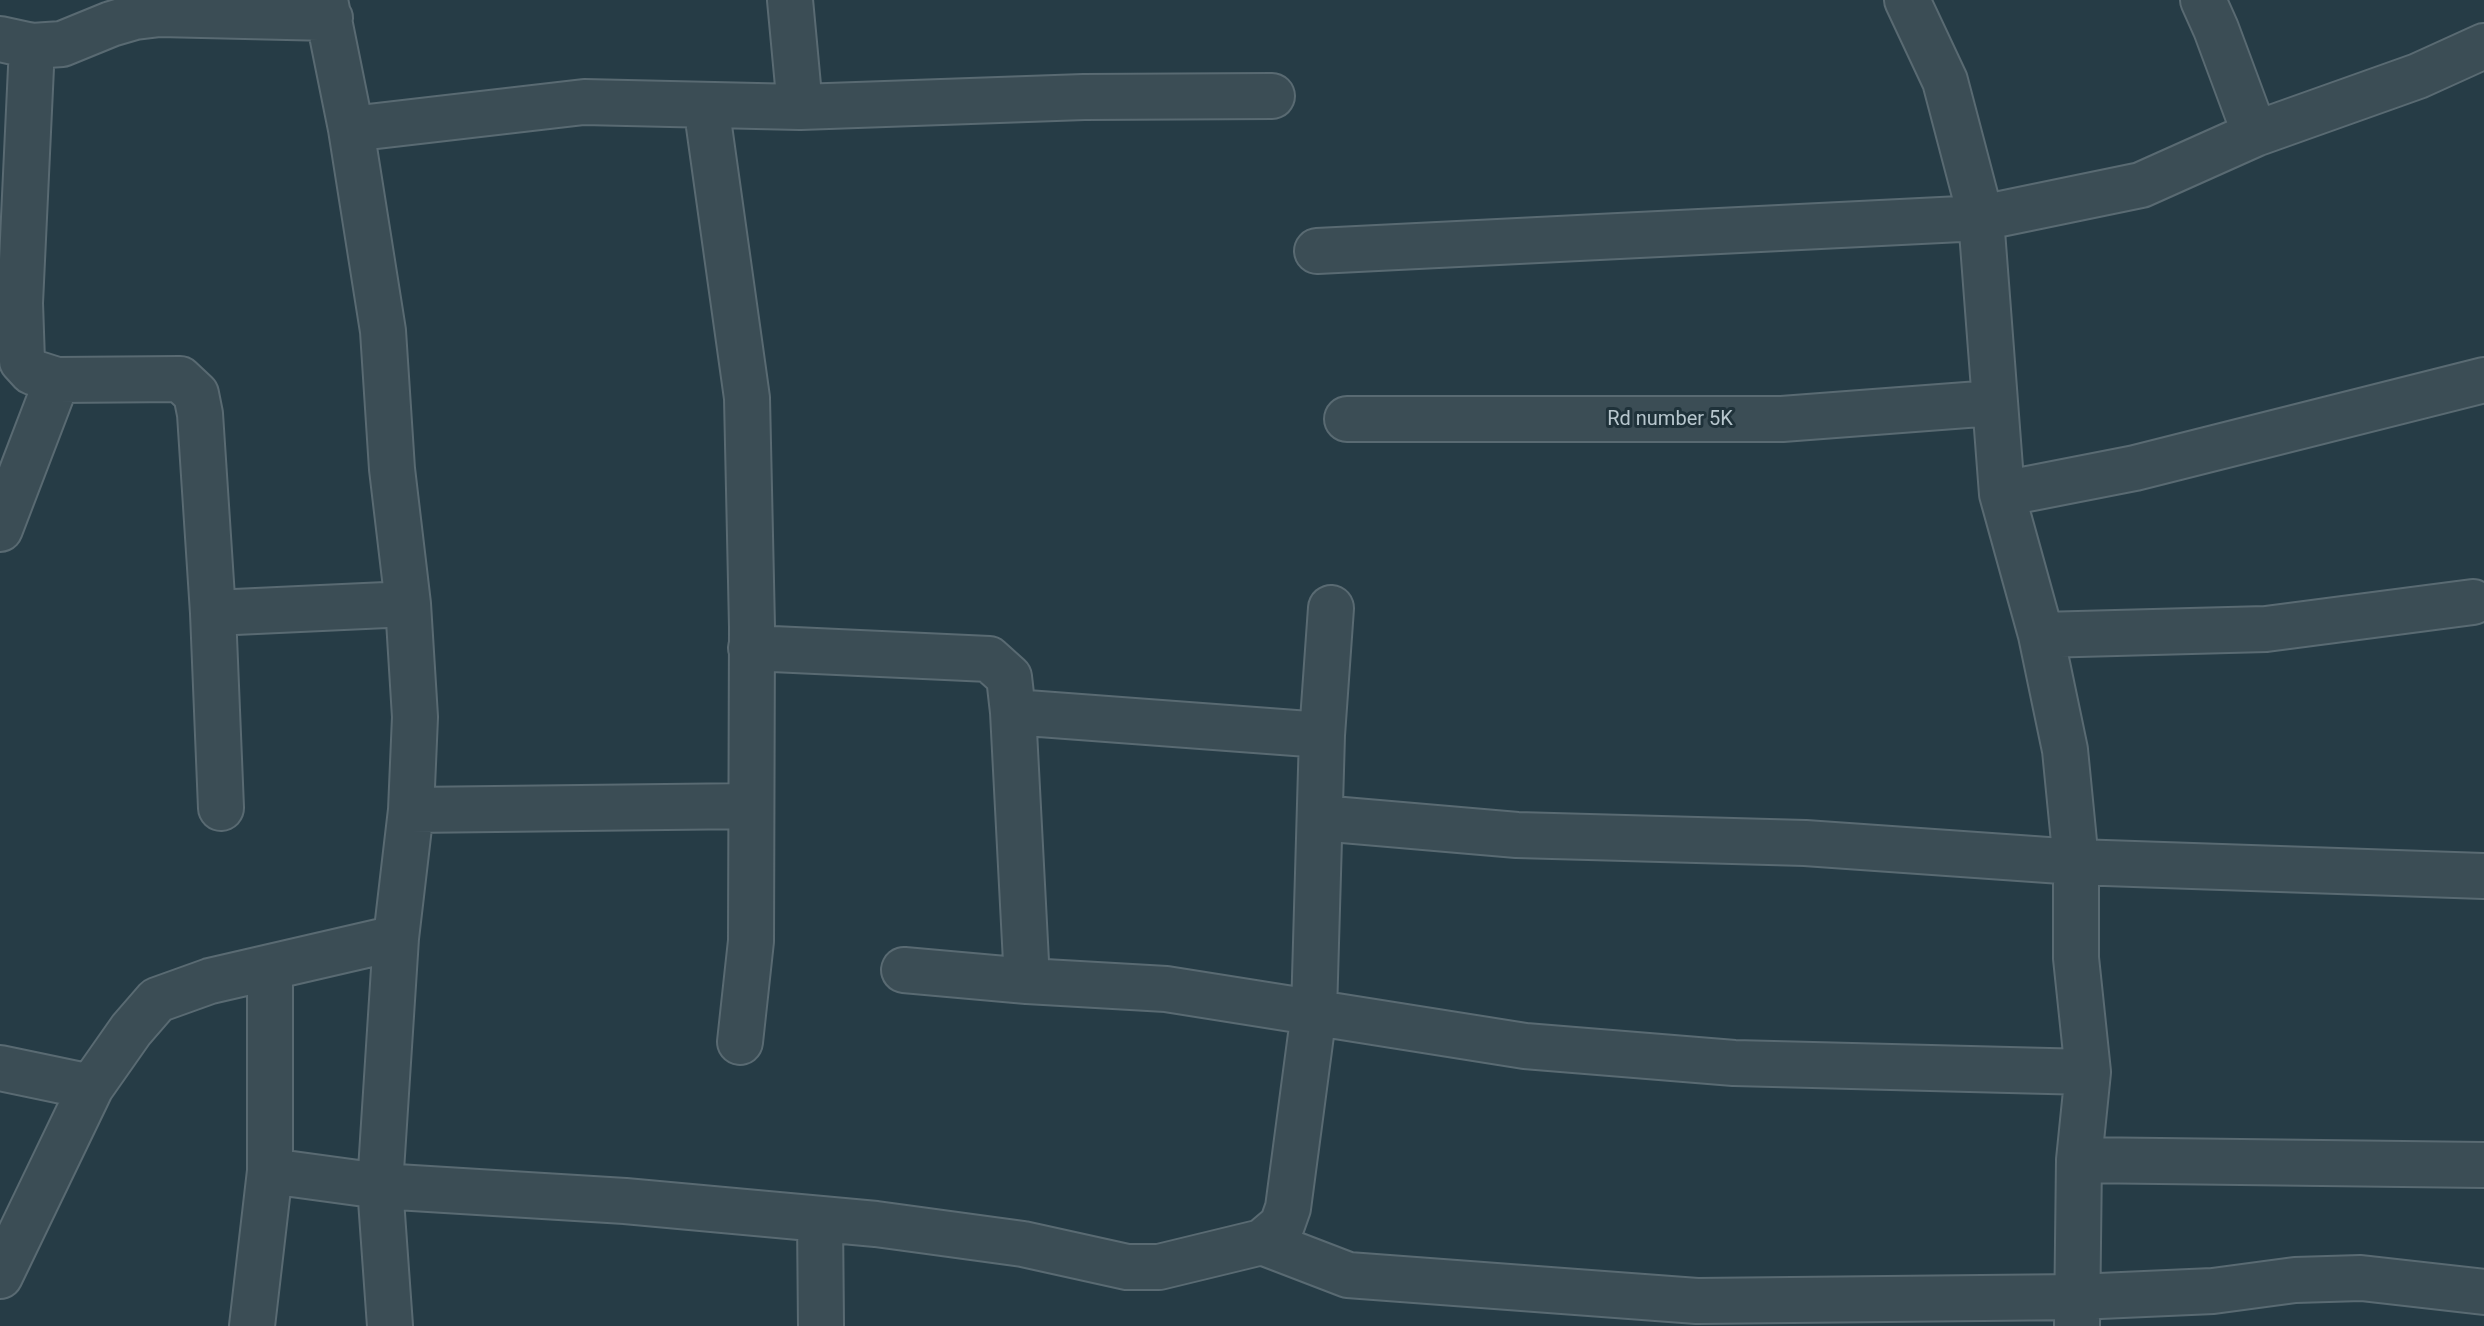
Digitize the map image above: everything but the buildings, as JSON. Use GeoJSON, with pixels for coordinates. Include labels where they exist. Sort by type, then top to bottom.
{"type":"FeatureCollection","features":[{"type":"Feature","properties":{"kind":"street"},"geometry":{"type":"LineString","coordinates":[[790,0],[800,107]]}},
{"type":"Feature","properties":{"kind":"street"},"geometry":{"type":"LineString","coordinates":[[1907,0],[1945,81],[1981,218],[2002,494],[2041,635],[2065,750],[2076,862],[2076,958],[2088,1072],[2079,1160],[2077,1312]]}},
{"type":"Feature","properties":{"kind":"street"},"geometry":{"type":"LineString","coordinates":[[2203,0],[2255,134]]}},
{"type":"Feature","properties":{"kind":"street"},"geometry":{"type":"LineString","coordinates":[[221,808],[213,613],[200,414],[196,394],[180,379],[57,380],[32,372],[22,361],[16,42],[62,44],[111,24],[160,14],[328,9],[351,129],[383,331],[392,469],[408,604],[415,717],[411,810],[396,938],[380,1186],[390,1326]]}},
{"type":"Feature","properties":{"kind":"street"},"geometry":{"type":"LineString","coordinates":[[1317,251],[1981,218],[2141,185],[2255,134],[2418,76],[2484,46]]}},
{"type":"Feature","properties":{"kind":"street"},"geometry":{"type":"LineString","coordinates":[[351,129],[584,102],[800,107],[1084,97],[1272,96]]}},
{"type":"Feature","properties":{"kind":"street"},"geometry":{"type":"LineString","coordinates":[[706,105],[747,398],[751,941],[740,1042]]}},
{"type":"Feature","properties":{"kind":"street"},"geometry":{"type":"LineString","coordinates":[[0,529],[57,380]]}},
{"type":"Feature","properties":{"kind":"street"},"geometry":{"type":"LineString","coordinates":[[2002,494],[2135,468],[2484,380]]}},
{"type":"Feature","properties":{"kind":"street","name":"Rd number 5K"},"geometry":{"type":"LineString","coordinates":[[1347,419],[1782,419],[1993,403]]}},
{"type":"Feature","properties":{"kind":"street"},"geometry":{"type":"LineString","coordinates":[[2041,635],[2266,629],[2473,602]]}},
{"type":"Feature","properties":{"kind":"street"},"geometry":{"type":"LineString","coordinates":[[213,613],[408,604]]}},
{"type":"Feature","properties":{"kind":"street"},"geometry":{"type":"LineString","coordinates":[[270,1171],[380,1186],[625,1201],[820,1219],[1023,1244],[1127,1267],[1159,1267],[1262,1242],[1282,1225],[1288,1208],[1314,1012],[1322,735],[1331,608]]}},
{"type":"Feature","properties":{"kind":"street"},"geometry":{"type":"LineString","coordinates":[[751,648],[989,659],[1009,677],[1027,981]]}},
{"type":"Feature","properties":{"kind":"street"},"geometry":{"type":"LineString","coordinates":[[1013,712],[1322,735]]}},
{"type":"Feature","properties":{"kind":"street"},"geometry":{"type":"LineString","coordinates":[[411,810],[751,806]]}},
{"type":"Feature","properties":{"kind":"street"},"geometry":{"type":"LineString","coordinates":[[1320,818],[1517,835],[1805,843],[2076,862],[2484,876]]}},
{"type":"Feature","properties":{"kind":"street"},"geometry":{"type":"LineString","coordinates":[[0,1276],[91,1087],[131,1030],[157,1000],[210,981],[396,938]]}},
{"type":"Feature","properties":{"kind":"street"},"geometry":{"type":"LineString","coordinates":[[252,1326],[270,1171],[270,969]]}},
{"type":"Feature","properties":{"kind":"street"},"geometry":{"type":"LineString","coordinates":[[904,970],[1166,989],[1525,1046],[1734,1063],[2088,1072]]}},
{"type":"Feature","properties":{"kind":"street"},"geometry":{"type":"LineString","coordinates":[[0,1068],[91,1087]]}},
{"type":"Feature","properties":{"kind":"street"},"geometry":{"type":"LineString","coordinates":[[2079,1160],[2484,1165]]}},
{"type":"Feature","properties":{"kind":"street"},"geometry":{"type":"LineString","coordinates":[[820,1219],[821,1326]]}},
{"type":"Feature","properties":{"kind":"street"},"geometry":{"type":"LineString","coordinates":[[1262,1242],[1348,1275],[1697,1301],[2077,1312],[2295,1280],[2361,1278],[2484,1292]]}}]}
